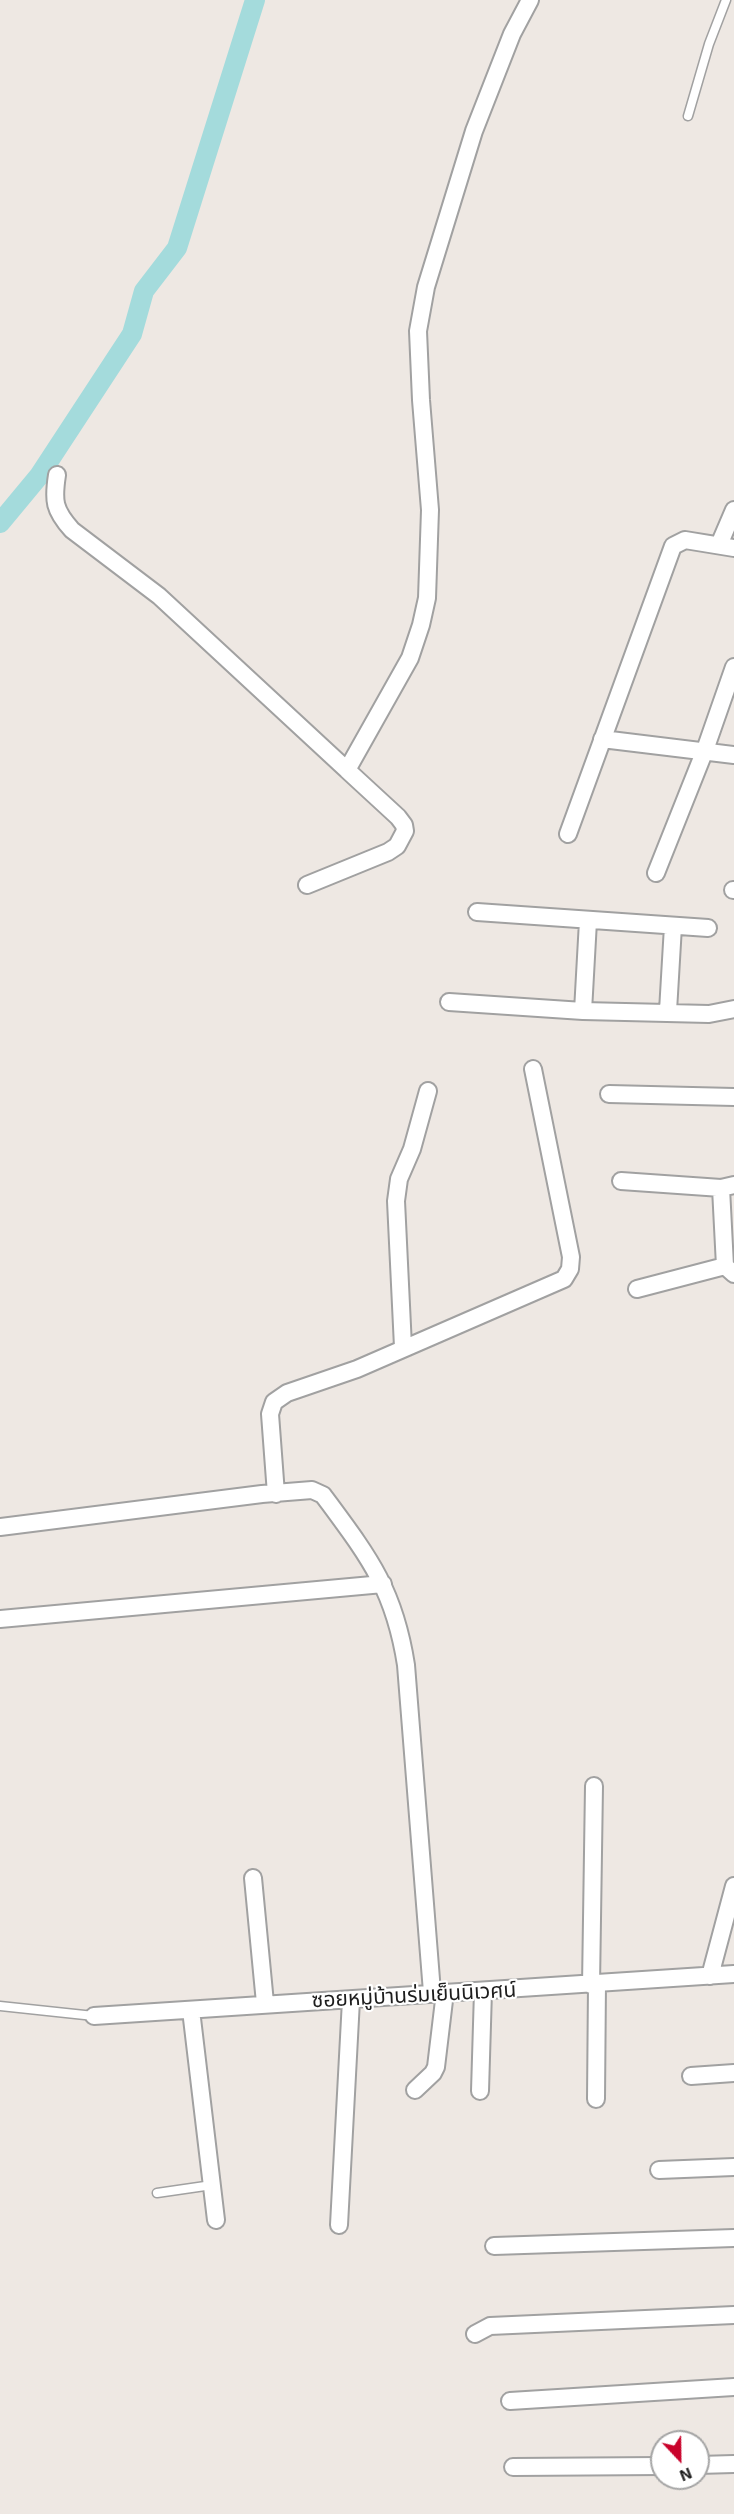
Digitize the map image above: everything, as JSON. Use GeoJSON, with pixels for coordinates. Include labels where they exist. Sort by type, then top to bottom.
{"type":"FeatureCollection","features":[{"type":"Feature","properties":{"kind":"street"},"geometry":{"type":"LineString","coordinates":[[347,770],[410,658],[421,625],[427,597],[430,510],[418,331],[426,287],[474,131],[512,34],[530,0]]}},
{"type":"Feature","properties":{"kind":"street"},"geometry":{"type":"LineString","coordinates":[[57,475],[54,495],[56,508],[72,530],[159,596],[404,825],[405,831],[397,846],[388,852],[307,885]]}},
{"type":"Feature","properties":{"kind":"street"},"geometry":{"type":"LineString","coordinates":[[568,834],[673,546],[678,541],[685,540],[726,547],[734,510]]}},
{"type":"Feature","properties":{"kind":"street"},"geometry":{"type":"LineString","coordinates":[[656,873],[705,750],[734,667]]}},
{"type":"Feature","properties":{"kind":"street"},"geometry":{"type":"LineString","coordinates":[[602,739],[734,755]]}},
{"type":"Feature","properties":{"kind":"street"},"geometry":{"type":"LineString","coordinates":[[477,912],[708,928]]}},
{"type":"Feature","properties":{"kind":"street"},"geometry":{"type":"LineString","coordinates":[[583,1011],[588,921]]}},
{"type":"Feature","properties":{"kind":"street"},"geometry":{"type":"LineString","coordinates":[[668,1011],[673,926]]}},
{"type":"Feature","properties":{"kind":"street"},"geometry":{"type":"LineString","coordinates":[[448,1002],[583,1011],[668,1011],[709,1014],[734,1009]]}},
{"type":"Feature","properties":{"kind":"street"},"geometry":{"type":"LineString","coordinates":[[276,1494],[270,1414],[274,1402],[287,1393],[357,1369],[403,1347],[564,1279],[570,1269],[571,1257],[533,1069]]}},
{"type":"Feature","properties":{"kind":"street"},"geometry":{"type":"LineString","coordinates":[[403,1347],[396,1201],[399,1179],[412,1149],[428,1091]]}},
{"type":"Feature","properties":{"kind":"street"},"geometry":{"type":"LineString","coordinates":[[609,1094],[734,1097]]}},
{"type":"Feature","properties":{"kind":"street"},"geometry":{"type":"LineString","coordinates":[[621,1181],[727,1186],[729,1270],[637,1289]]}},
{"type":"Feature","properties":{"kind":"street"},"geometry":{"type":"LineString","coordinates":[[0,1527],[312,1490],[323,1496],[374,1565],[394,1609],[402,1637],[439,1992],[436,2067],[415,2090]]}},
{"type":"Feature","properties":{"kind":"street"},"geometry":{"type":"LineString","coordinates":[[0,1619],[383,1584]]}},
{"type":"Feature","properties":{"kind":"street"},"geometry":{"type":"LineString","coordinates":[[594,1786],[596,2099]]}},
{"type":"Feature","properties":{"kind":"street"},"geometry":{"type":"LineString","coordinates":[[253,1878],[265,2003]]}},
{"type":"Feature","properties":{"kind":"street"},"geometry":{"type":"LineString","coordinates":[[711,1976],[734,1886]]}},
{"type":"Feature","properties":{"kind":"street","name":"ซอยหมู่บ้านร่มเย็นนิเวศน์"},"geometry":{"type":"LineString","coordinates":[[94,2016],[265,2003],[351,2000],[439,1992],[594,1985],[734,1974]]}},
{"type":"Feature","properties":{"kind":"street"},"geometry":{"type":"LineString","coordinates":[[480,2091],[483,1990]]}},
{"type":"Feature","properties":{"kind":"street"},"geometry":{"type":"LineString","coordinates":[[339,2225],[351,2000]]}},
{"type":"Feature","properties":{"kind":"street"},"geometry":{"type":"LineString","coordinates":[[191,2010],[216,2220]]}},
{"type":"Feature","properties":{"kind":"street"},"geometry":{"type":"LineString","coordinates":[[691,2076],[734,2073]]}},
{"type":"Feature","properties":{"kind":"street"},"geometry":{"type":"LineString","coordinates":[[659,2170],[734,2167]]}},
{"type":"Feature","properties":{"kind":"street"},"geometry":{"type":"LineString","coordinates":[[494,2246],[734,2238]]}},
{"type":"Feature","properties":{"kind":"street"},"geometry":{"type":"LineString","coordinates":[[475,2334],[490,2326],[734,2315]]}},
{"type":"Feature","properties":{"kind":"street"},"geometry":{"type":"LineString","coordinates":[[510,2401],[734,2387]]}},
{"type":"Feature","properties":{"kind":"street"},"geometry":{"type":"LineString","coordinates":[[710,2465],[734,2464]]}},
{"type":"Feature","properties":{"kind":"street"},"geometry":{"type":"LineString","coordinates":[[513,2467],[650,2466]]}},
{"type":"Feature","properties":{"kind":"lane"},"geometry":{"type":"LineString","coordinates":[[688,116],[709,44],[726,0]]}},
{"type":"Feature","properties":{"kind":"lane"},"geometry":{"type":"LineString","coordinates":[[0,2006],[94,2016]]}},
{"type":"Feature","properties":{"kind":"lane"},"geometry":{"type":"LineString","coordinates":[[157,2193],[212,2185]]}},
{"type":"Feature","properties":{"kind":"waterway"},"geometry":{"type":"LineString","coordinates":[[0,523],[39,476],[132,334],[144,291],[177,248],[255,0]]}}]}
